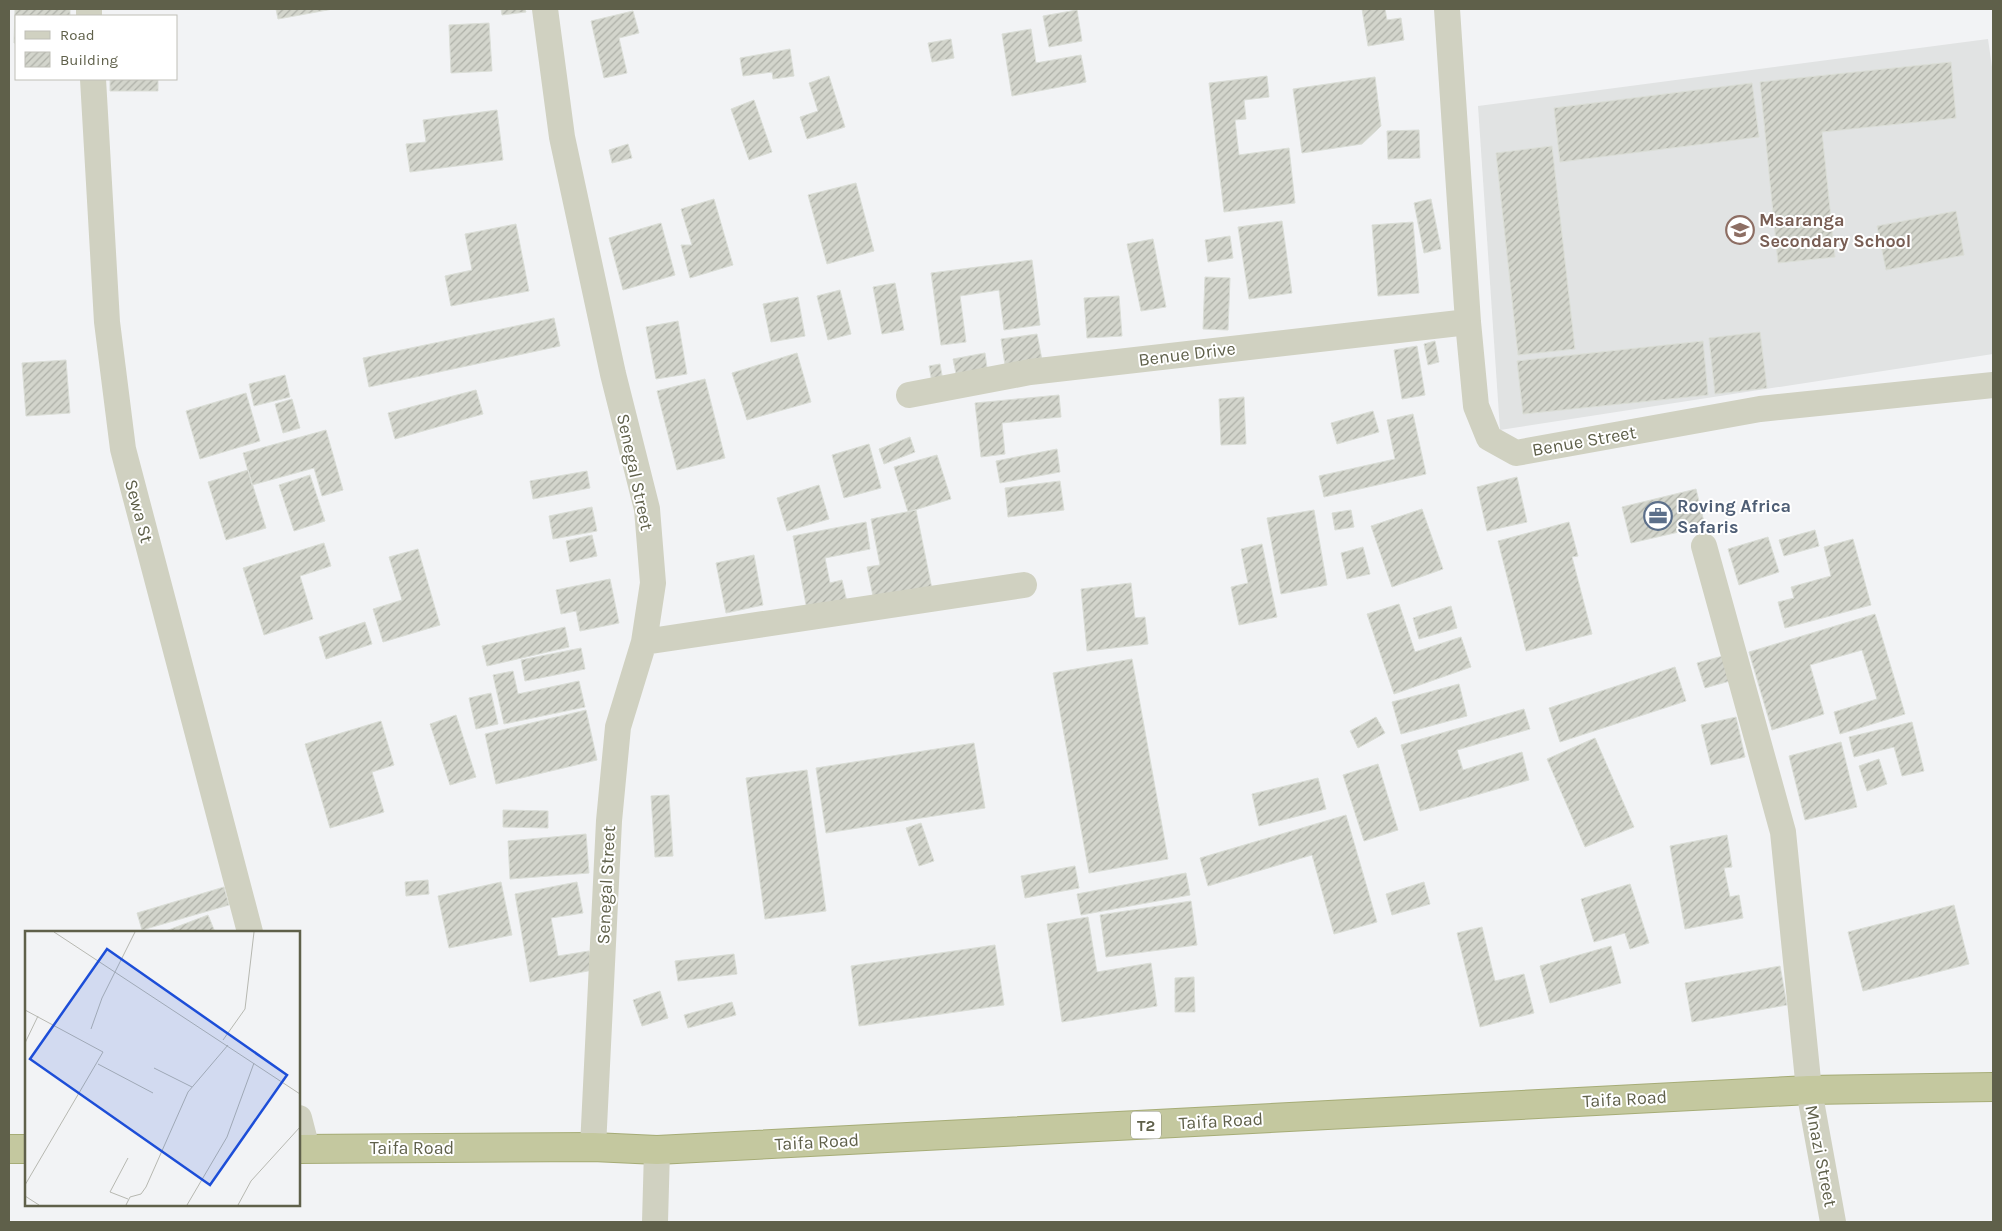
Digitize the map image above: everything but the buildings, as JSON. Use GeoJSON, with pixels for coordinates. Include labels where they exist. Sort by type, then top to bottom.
{"type":"FeatureCollection","features":[{"type":"Feature","properties":{"kind":"highway","name":"Taifa Road"},"geometry":{"type":"LineString","coordinates":[[303,1149],[593,1147],[658,1150],[1809,1090],[1993,1086]]}},
{"type":"Feature","properties":{"kind":"highway"},"geometry":{"type":"LineString","coordinates":[[9,1150],[25,1150]]}},
{"type":"Feature","properties":{"kind":"street","name":"Senegal Street"},"geometry":{"type":"LineString","coordinates":[[545,9],[562,137],[613,374],[647,509],[653,583],[644,642],[618,727],[609,821],[593,1147]]}},
{"type":"Feature","properties":{"kind":"street","name":"Benue Street"},"geometry":{"type":"LineString","coordinates":[[1447,9],[1468,322],[1476,406],[1489,438],[1516,453],[1760,409],[1993,385]]}},
{"type":"Feature","properties":{"kind":"street","name":"Sewa St"},"geometry":{"type":"LineString","coordinates":[[93,80],[107,322],[123,449],[250,931]]}},
{"type":"Feature","properties":{"kind":"street","name":"Benue Drive"},"geometry":{"type":"LineString","coordinates":[[909,396],[1030,372],[1468,322]]}},
{"type":"Feature","properties":{"kind":"street","name":"Mnazi Street"},"geometry":{"type":"LineString","coordinates":[[1704,546],[1783,832],[1809,1090],[1833,1222]]}},
{"type":"Feature","properties":{"kind":"street"},"geometry":{"type":"LineString","coordinates":[[644,642],[1024,584]]}},
{"type":"Feature","properties":{"kind":"street"},"geometry":{"type":"LineString","coordinates":[[300,1126],[303,1149]]}},
{"type":"Feature","properties":{"kind":"street"},"geometry":{"type":"LineString","coordinates":[[655,1222],[658,1150]]}},
{"type":"Feature","properties":{"kind":"shaded area","name":"Msaranga Secondary School"},"geometry":{"type":"Polygon","coordinates":[[[1988,39],[1993,74],[1993,354],[1500,430],[1478,106],[1988,39]]]}},
{"type":"Feature","properties":{"kind":"place","name":"Msaranga Secondary School"},"geometry":{"type":"Point","coordinates":[1740,230]}},
{"type":"Feature","properties":{"kind":"place","name":"Roving Africa Safaris"},"geometry":{"type":"Point","coordinates":[1658,516]}}]}
